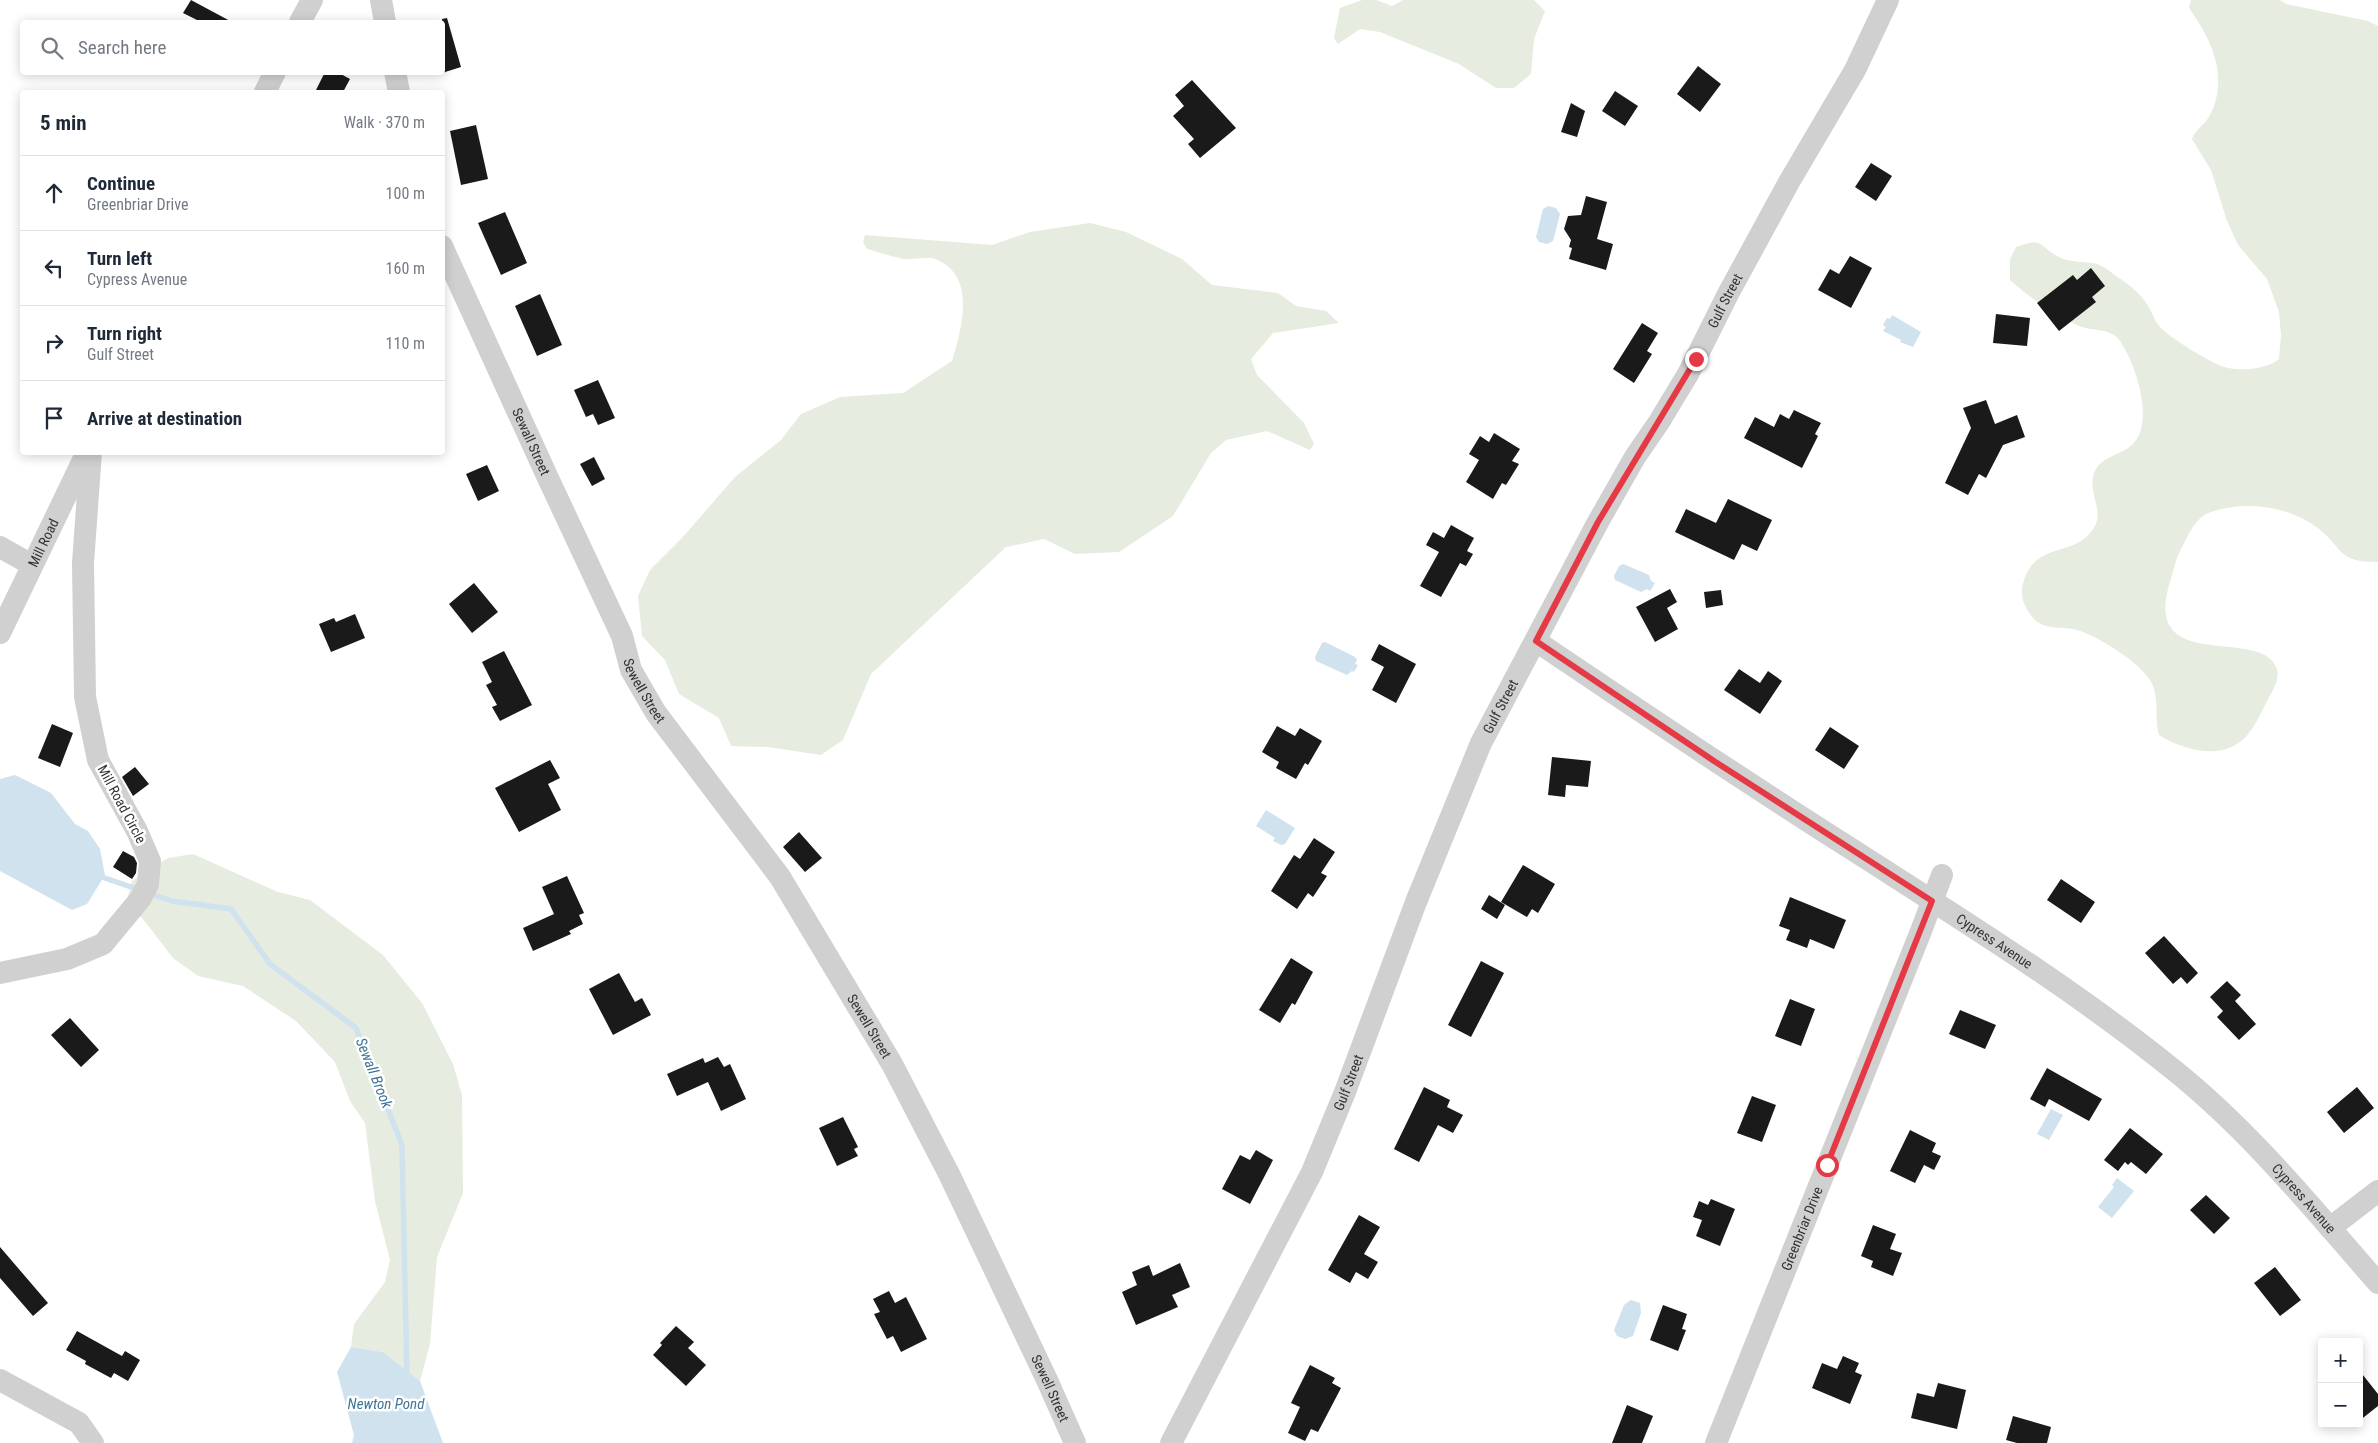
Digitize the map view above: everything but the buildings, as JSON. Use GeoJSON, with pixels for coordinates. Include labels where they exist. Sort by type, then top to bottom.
{"type":"FeatureCollection","features":[{"type":"Feature","properties":{"kind":"street"},"geometry":{"type":"LineString","coordinates":[[301,20],[312,0]]}},
{"type":"Feature","properties":{"kind":"street"},"geometry":{"type":"LineString","coordinates":[[381,0],[385,20]]}},
{"type":"Feature","properties":{"kind":"street","name":"Gulf Street"},"geometry":{"type":"LineString","coordinates":[[1170,1443],[1312,1172],[1349,1083],[1416,902],[1480,743],[1603,514],[1688,374],[1728,294],[1789,182],[1855,70],[1888,0]]}},
{"type":"Feature","properties":{"kind":"street"},"geometry":{"type":"LineString","coordinates":[[266,90],[274,75]]}},
{"type":"Feature","properties":{"kind":"street"},"geometry":{"type":"LineString","coordinates":[[395,75],[398,90]]}},
{"type":"Feature","properties":{"kind":"street","name":"Sewall Street"},"geometry":{"type":"LineString","coordinates":[[445,253],[550,484],[622,636]]}},
{"type":"Feature","properties":{"kind":"street","name":"Mill Road"},"geometry":{"type":"LineString","coordinates":[[0,633],[87,455]]}},
{"type":"Feature","properties":{"kind":"street","name":"Mill Road Circle"},"geometry":{"type":"LineString","coordinates":[[0,973],[68,959],[103,944],[144,891],[150,860],[137,831],[98,760],[85,697],[83,563],[89,455]]}},
{"type":"Feature","properties":{"kind":"street"},"geometry":{"type":"LineString","coordinates":[[0,548],[32,565]]}},
{"type":"Feature","properties":{"kind":"street","name":"Sewell Street"},"geometry":{"type":"LineString","coordinates":[[622,636],[631,670],[656,713],[780,877],[892,1064],[954,1184],[1075,1443]]}},
{"type":"Feature","properties":{"kind":"street","name":"Cypress Avenue"},"geometry":{"type":"LineString","coordinates":[[1536,641],[1714,761],[1932,901],[2043,975],[2176,1072],[2225,1116],[2330,1228],[2378,1283]]}},
{"type":"Feature","properties":{"kind":"street","name":"Greenbriar Drive"},"geometry":{"type":"LineString","coordinates":[[1720,1442],[1942,875]]}},
{"type":"Feature","properties":{"kind":"street"},"geometry":{"type":"LineString","coordinates":[[2330,1228],[2378,1191]]}},
{"type":"Feature","properties":{"kind":"street"},"geometry":{"type":"LineString","coordinates":[[0,1380],[79,1423],[93,1443]]}},
{"type":"Feature","properties":{"kind":"shaded area"},"geometry":{"type":"Polygon","coordinates":[[[1362,0],[1376,0],[1392,6],[1403,0],[1534,0],[1545,11],[1534,39],[1531,74],[1514,88],[1496,88],[1459,64],[1380,32],[1360,29],[1338,44],[1334,38],[1340,8],[1362,0]]]}},
{"type":"Feature","properties":{"kind":"shaded area"},"geometry":{"type":"Polygon","coordinates":[[[2191,0],[2280,0],[2286,4],[2368,21],[2378,26],[2378,562],[2355,560],[2348,557],[2319,529],[2295,515],[2281,510],[2253,506],[2224,508],[2205,514],[2196,522],[2179,553],[2169,585],[2166,613],[2173,630],[2188,640],[2208,645],[2251,650],[2267,656],[2278,673],[2273,690],[2255,725],[2247,736],[2237,744],[2218,751],[2187,748],[2159,735],[2153,686],[2136,665],[2115,649],[2092,636],[2073,629],[2051,627],[2039,623],[2030,615],[2024,603],[2022,586],[2032,565],[2049,553],[2079,542],[2088,536],[2095,526],[2098,513],[2092,485],[2095,471],[2101,463],[2128,448],[2137,439],[2142,426],[2143,412],[2141,396],[2132,365],[2126,351],[2116,337],[2107,332],[2084,328],[2060,317],[2034,300],[2010,280],[2010,259],[2016,247],[2031,243],[2040,244],[2063,259],[2097,264],[2107,269],[2141,296],[2158,325],[2165,332],[2213,362],[2228,368],[2248,369],[2262,367],[2279,359],[2281,335],[2279,312],[2267,279],[2238,245],[2227,221],[2211,170],[2192,139],[2209,117],[2215,102],[2218,74],[2211,46],[2189,8],[2191,0]]]}},
{"type":"Feature","properties":{"kind":"shaded area"},"geometry":{"type":"Polygon","coordinates":[[[1090,223],[1126,232],[1182,259],[1212,285],[1278,293],[1296,306],[1326,311],[1339,323],[1273,333],[1251,359],[1257,375],[1304,423],[1314,444],[1310,450],[1267,431],[1226,440],[1211,453],[1173,516],[1119,552],[1075,554],[1044,539],[1006,547],[871,674],[843,740],[821,755],[768,747],[731,746],[719,718],[679,694],[665,660],[642,636],[638,596],[650,570],[682,538],[735,477],[781,440],[801,414],[840,397],[903,393],[952,361],[962,318],[963,304],[957,277],[948,267],[935,259],[904,259],[867,249],[863,242],[865,235],[992,245],[1030,232],[1090,223]]]}},
{"type":"Feature","properties":{"kind":"shaded area"},"geometry":{"type":"Polygon","coordinates":[[[193,854],[278,892],[310,900],[383,955],[422,1003],[453,1064],[462,1095],[463,1193],[437,1257],[430,1344],[420,1381],[383,1352],[351,1347],[354,1324],[385,1282],[390,1260],[375,1201],[365,1123],[350,1101],[335,1062],[296,1021],[243,986],[198,976],[173,958],[143,919],[126,904],[132,881],[168,858],[193,854]]]}},
{"type":"Feature","properties":{"kind":"water"},"geometry":{"type":"Polygon","coordinates":[[[1548,206],[1556,208],[1560,214],[1553,241],[1547,244],[1539,242],[1536,237],[1543,209],[1548,206]]]}},
{"type":"Feature","properties":{"kind":"water"},"geometry":{"type":"Polygon","coordinates":[[[1892,315],[1921,332],[1913,347],[1900,342],[1901,340],[1883,331],[1886,327],[1883,325],[1887,318],[1890,319],[1892,315]]]}},
{"type":"Feature","properties":{"kind":"water"},"geometry":{"type":"Polygon","coordinates":[[[1623,564],[1649,575],[1651,581],[1655,583],[1650,591],[1647,589],[1641,592],[1615,580],[1614,576],[1619,566],[1623,564]]]}},
{"type":"Feature","properties":{"kind":"water"},"geometry":{"type":"Polygon","coordinates":[[[1325,642],[1355,657],[1357,660],[1355,664],[1358,665],[1354,672],[1352,671],[1347,675],[1316,661],[1315,657],[1322,643],[1325,642]]]}},
{"type":"Feature","properties":{"kind":"water"},"geometry":{"type":"Polygon","coordinates":[[[15,775],[51,793],[75,824],[88,831],[100,849],[105,875],[87,904],[72,910],[0,871],[0,779],[15,775]]]}},
{"type":"Feature","properties":{"kind":"water"},"geometry":{"type":"Polygon","coordinates":[[[1266,810],[1295,828],[1285,844],[1281,845],[1273,841],[1275,838],[1256,826],[1266,810]]]}},
{"type":"Feature","properties":{"kind":"water"},"geometry":{"type":"Polygon","coordinates":[[[2051,1109],[2063,1115],[2049,1140],[2037,1134],[2051,1109]]]}},
{"type":"Feature","properties":{"kind":"water"},"geometry":{"type":"Polygon","coordinates":[[[2117,1178],[2134,1191],[2112,1218],[2098,1207],[2114,1187],[2112,1185],[2117,1178]]]}},
{"type":"Feature","properties":{"kind":"water"},"geometry":{"type":"Polygon","coordinates":[[[1631,1300],[1640,1303],[1641,1313],[1633,1336],[1625,1339],[1617,1336],[1614,1330],[1624,1305],[1631,1300]]]}},
{"type":"Feature","properties":{"kind":"water","name":"Newton Pond"},"geometry":{"type":"Polygon","coordinates":[[[351,1347],[383,1352],[420,1381],[443,1443],[352,1443],[354,1435],[337,1372],[351,1347]]]}},
{"type":"Feature","properties":{"kind":"waterway","name":"Sewall Brook"},"geometry":{"type":"LineString","coordinates":[[96,875],[140,890]]}},
{"type":"Feature","properties":{"kind":"waterway","name":"Sewall Brook"},"geometry":{"type":"LineString","coordinates":[[148,893],[172,901],[231,909],[270,964],[356,1028],[402,1145],[407,1378]]}},
{"type":"Feature","properties":{"kind":"route"},"geometry":{"type":"LineString","coordinates":[[1696,359],[1660,422],[1635,457],[1598,522],[1536,641],[1714,761],[1932,901],[1827,1165]]}}]}
